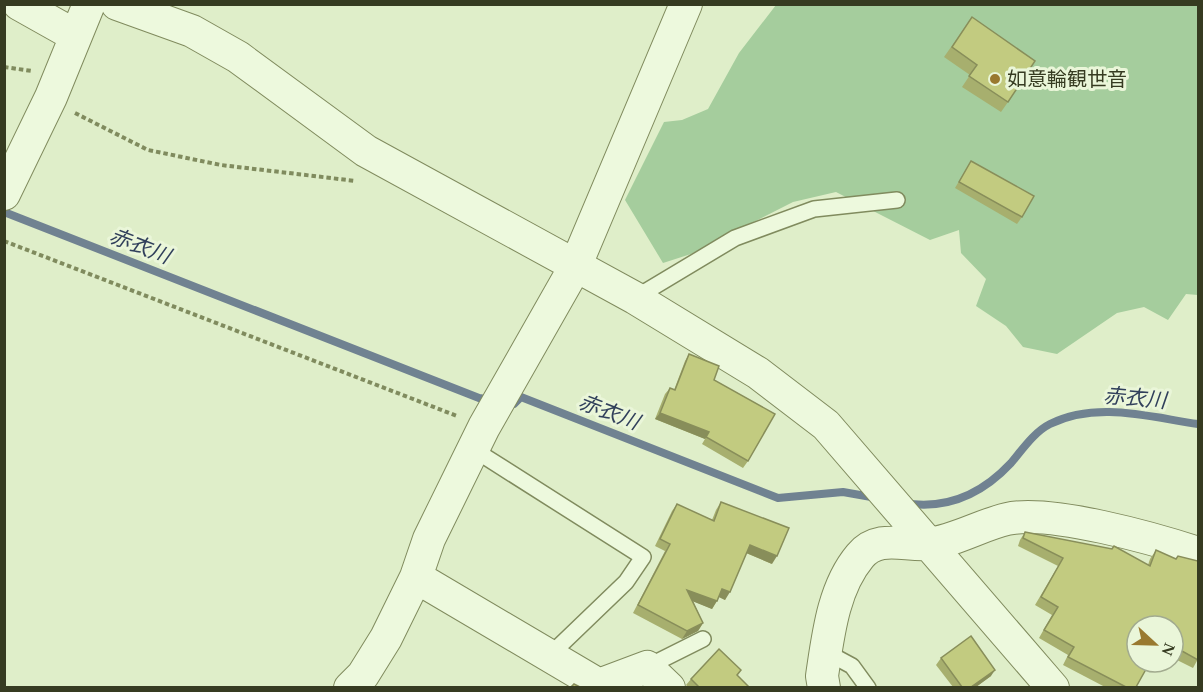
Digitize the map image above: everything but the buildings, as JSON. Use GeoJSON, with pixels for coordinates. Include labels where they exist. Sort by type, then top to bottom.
{"type":"FeatureCollection","features":[{"type":"Feature","properties":{"kind":"street"},"geometry":{"type":"LineString","coordinates":[[19,4],[76,36]]}},
{"type":"Feature","properties":{"kind":"street"},"geometry":{"type":"LineString","coordinates":[[4,194],[51,97],[89,4]]}},
{"type":"Feature","properties":{"kind":"street"},"geometry":{"type":"LineString","coordinates":[[117,4],[192,31],[238,57],[366,151],[635,298],[758,373],[826,425],[1053,687]]}},
{"type":"Feature","properties":{"kind":"street"},"geometry":{"type":"LineString","coordinates":[[350,687],[363,675],[386,638],[416,577],[429,539],[478,438],[575,267],[686,4]]}},
{"type":"Feature","properties":{"kind":"street"},"geometry":{"type":"LineString","coordinates":[[820,676],[835,608],[846,579],[861,555],[878,542],[929,544],[1023,516],[1064,520],[1172,544],[1198,553]]}},
{"type":"Feature","properties":{"kind":"street"},"geometry":{"type":"LineString","coordinates":[[416,577],[599,686],[658,677]]}},
{"type":"Feature","properties":{"kind":"lane"},"geometry":{"type":"LineString","coordinates":[[635,298],[735,238],[814,209],[897,200]]}},
{"type":"Feature","properties":{"kind":"lane"},"geometry":{"type":"LineString","coordinates":[[478,438],[643,557],[626,582],[549,656]]}},
{"type":"Feature","properties":{"kind":"lane"},"geometry":{"type":"LineString","coordinates":[[658,677],[703,639]]}},
{"type":"Feature","properties":{"kind":"lane"},"geometry":{"type":"LineString","coordinates":[[820,676],[852,666],[868,687]]}},
{"type":"Feature","properties":{"kind":"path"},"geometry":{"type":"LineString","coordinates":[[51,97],[88,121],[148,150],[222,165],[364,183]]}},
{"type":"Feature","properties":{"kind":"path"},"geometry":{"type":"LineString","coordinates":[[4,241],[478,438]]}},
{"type":"Feature","properties":{"kind":"green space"},"geometry":{"type":"Polygon","coordinates":[[[776,5],[1198,5],[1198,295],[1186,294],[1168,320],[1144,307],[1117,313],[1057,354],[1023,347],[1006,326],[976,306],[986,279],[961,253],[959,230],[930,240],[836,192],[793,202],[691,254],[663,263],[625,200],[664,122],[682,120],[708,109],[739,53],[776,5]]]}},
{"type":"Feature","properties":{"kind":"waterway","name":"赤衣川"},"geometry":{"type":"LineString","coordinates":[[4,212],[479,398],[492,400]]}},
{"type":"Feature","properties":{"kind":"waterway","name":"赤衣川"},"geometry":{"type":"LineString","coordinates":[[507,403],[514,404],[521,397],[778,498],[843,492],[877,498]]}},
{"type":"Feature","properties":{"kind":"waterway","name":"赤衣川"},"geometry":{"type":"LineString","coordinates":[[904,503],[919,505],[949,502],[975,491],[1000,474],[1039,432],[1050,424],[1068,417],[1105,412],[1198,424]]}},
{"type":"Feature","properties":{"kind":"place","name":"如意輪観世音"},"geometry":{"type":"Point","coordinates":[995,79]}}]}
